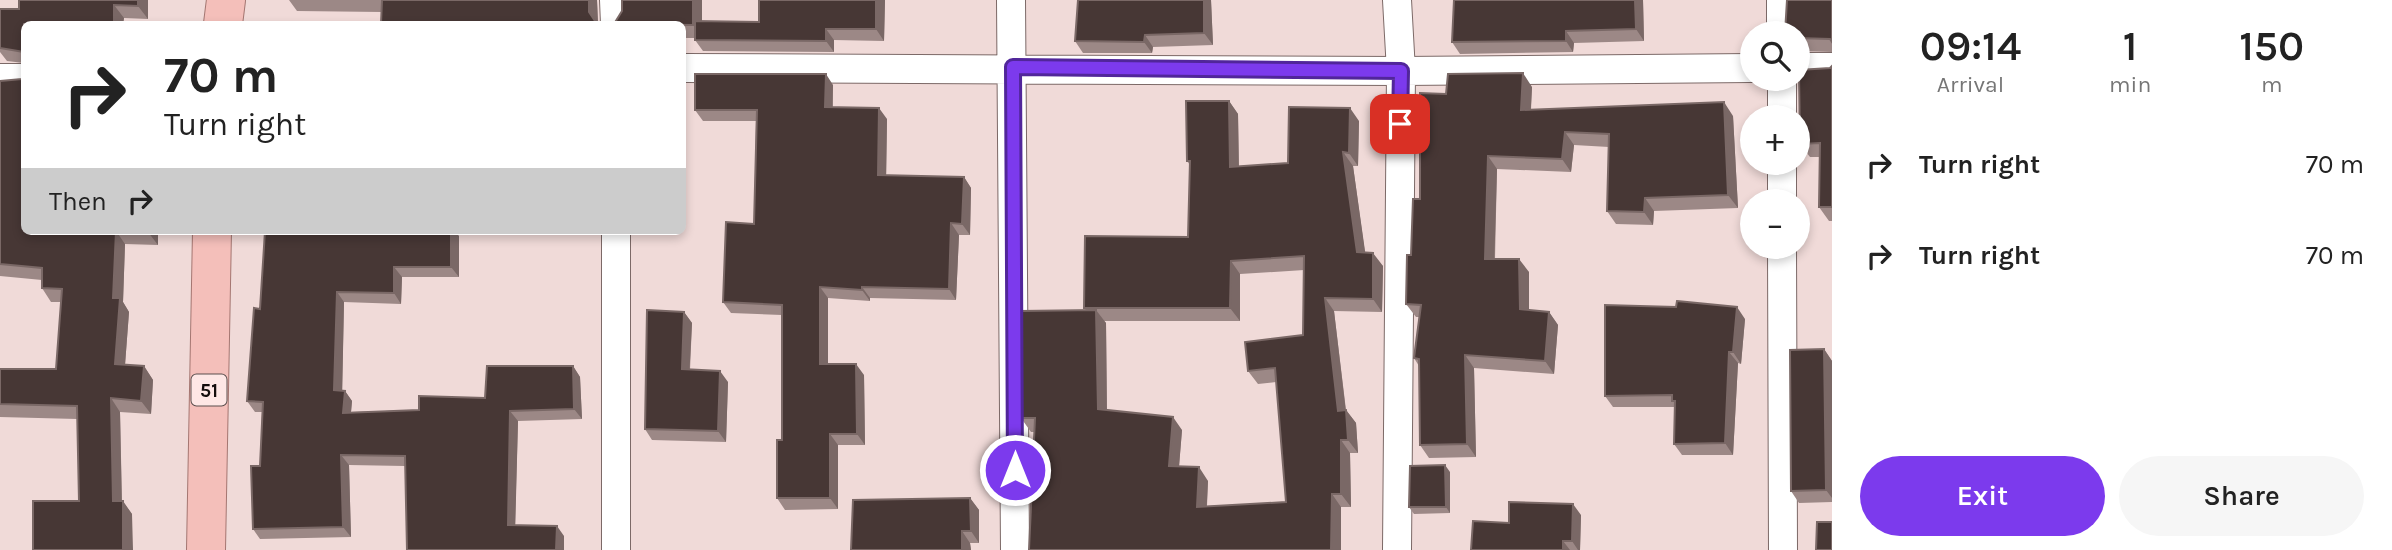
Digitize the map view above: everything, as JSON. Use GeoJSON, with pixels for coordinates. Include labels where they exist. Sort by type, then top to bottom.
{"type":"FeatureCollection","features":[{"type":"Feature","properties":{"kind":"highway"},"geometry":{"type":"LineString","coordinates":[[223,21],[226,0]]}},
{"type":"Feature","properties":{"kind":"highway","name":"51"},"geometry":{"type":"LineString","coordinates":[[206,550],[212,235]]}},
{"type":"Feature","properties":{"kind":"street"},"geometry":{"type":"LineString","coordinates":[[614,0],[615,21]]}},
{"type":"Feature","properties":{"kind":"street"},"geometry":{"type":"LineString","coordinates":[[1011,0],[1015,550]]}},
{"type":"Feature","properties":{"kind":"street"},"geometry":{"type":"LineString","coordinates":[[1397,550],[1401,71],[1398,0]]}},
{"type":"Feature","properties":{"kind":"street"},"geometry":{"type":"LineString","coordinates":[[1781,0],[1781,21]]}},
{"type":"Feature","properties":{"kind":"street"},"geometry":{"type":"LineString","coordinates":[[686,68],[1013,67],[1401,71],[1740,68]]}},
{"type":"Feature","properties":{"kind":"street"},"geometry":{"type":"LineString","coordinates":[[1810,67],[1832,67]]}},
{"type":"Feature","properties":{"kind":"street"},"geometry":{"type":"LineString","coordinates":[[0,78],[21,78]]}},
{"type":"Feature","properties":{"kind":"street"},"geometry":{"type":"LineString","coordinates":[[616,550],[617,235]]}},
{"type":"Feature","properties":{"kind":"street"},"geometry":{"type":"LineString","coordinates":[[1782,259],[1783,550]]}},
{"type":"Feature","properties":{"kind":"building"},"geometry":{"type":"Polygon","coordinates":[[[19,0],[138,0],[138,6],[114,5],[114,21],[21,21],[21,52],[0,48],[0,9],[19,9],[19,0]]]}},
{"type":"Feature","properties":{"kind":"building"},"geometry":{"type":"Polygon","coordinates":[[[382,0],[589,0],[589,12],[595,21],[381,21],[382,0]]]}},
{"type":"Feature","properties":{"kind":"building"},"geometry":{"type":"Polygon","coordinates":[[[622,0],[693,0],[693,25],[686,25],[686,21],[616,21],[622,11],[622,0]]]}},
{"type":"Feature","properties":{"kind":"building"},"geometry":{"type":"Polygon","coordinates":[[[759,0],[876,0],[876,29],[826,29],[826,41],[695,40],[695,21],[759,22],[759,0]]]}},
{"type":"Feature","properties":{"kind":"building"},"geometry":{"type":"Polygon","coordinates":[[[1078,0],[1204,0],[1204,33],[1145,35],[1144,42],[1075,41],[1078,0]]]}},
{"type":"Feature","properties":{"kind":"building"},"geometry":{"type":"Polygon","coordinates":[[[1454,0],[1635,0],[1636,29],[1566,31],[1566,41],[1452,42],[1454,0]]]}},
{"type":"Feature","properties":{"kind":"building"},"geometry":{"type":"Polygon","coordinates":[[[1787,0],[1832,0],[1832,42],[1830,39],[1810,38],[1810,21],[1786,21],[1787,0]]]}},
{"type":"Feature","properties":{"kind":"building"},"geometry":{"type":"Polygon","coordinates":[[[1832,66],[1832,207],[1819,207],[1820,143],[1810,144],[1810,105],[1799,105],[1799,91],[1810,91],[1810,69],[1832,66]]]}},
{"type":"Feature","properties":{"kind":"building"},"geometry":{"type":"Polygon","coordinates":[[[1523,73],[1521,110],[1724,102],[1728,195],[1645,198],[1644,212],[1607,211],[1609,134],[1565,132],[1562,159],[1488,156],[1485,259],[1519,259],[1520,309],[1549,312],[1545,361],[1465,355],[1467,444],[1420,445],[1419,359],[1414,358],[1421,305],[1406,304],[1407,255],[1411,255],[1413,199],[1420,199],[1420,93],[1446,94],[1448,74],[1523,73]]]}},
{"type":"Feature","properties":{"kind":"building"},"geometry":{"type":"Polygon","coordinates":[[[695,74],[826,74],[825,107],[879,108],[878,175],[964,177],[962,224],[951,223],[949,289],[862,287],[862,290],[820,287],[820,364],[856,364],[857,434],[830,434],[830,498],[777,498],[777,440],[782,440],[782,305],[723,302],[726,222],[754,224],[757,110],[695,110],[695,74]]]}},
{"type":"Feature","properties":{"kind":"building"},"geometry":{"type":"Polygon","coordinates":[[[21,79],[21,235],[116,235],[113,298],[120,298],[115,364],[144,366],[141,401],[111,398],[113,501],[123,501],[123,550],[33,550],[33,501],[79,501],[77,406],[0,404],[0,369],[56,369],[62,289],[42,288],[42,268],[0,264],[0,81],[21,79]]]}},
{"type":"Feature","properties":{"kind":"building"},"geometry":{"type":"Polygon","coordinates":[[[1186,101],[1229,101],[1230,167],[1288,163],[1289,107],[1350,108],[1349,153],[1343,152],[1357,252],[1373,253],[1373,299],[1325,298],[1338,411],[1346,410],[1348,440],[1341,440],[1341,494],[1332,494],[1331,550],[1029,550],[1035,418],[1021,418],[1021,311],[1096,310],[1098,409],[1173,417],[1169,466],[1199,467],[1197,507],[1286,502],[1275,368],[1248,371],[1245,342],[1303,335],[1304,256],[1231,261],[1230,308],[1084,308],[1085,236],[1188,237],[1190,161],[1187,161],[1186,101]]]}},
{"type":"Feature","properties":{"kind":"building"},"geometry":{"type":"Polygon","coordinates":[[[265,235],[451,235],[451,267],[394,267],[394,293],[337,292],[334,390],[345,391],[343,413],[419,410],[419,396],[485,398],[487,366],[573,366],[574,409],[510,411],[508,525],[557,526],[556,550],[407,550],[405,456],[341,455],[343,527],[253,529],[251,466],[260,466],[263,402],[247,401],[254,308],[260,309],[265,235]]]}},
{"type":"Feature","properties":{"kind":"building"},"geometry":{"type":"Polygon","coordinates":[[[1677,301],[1737,307],[1733,352],[1729,352],[1725,443],[1674,444],[1675,401],[1672,401],[1672,395],[1605,396],[1605,305],[1676,307],[1677,301]]]}},
{"type":"Feature","properties":{"kind":"building"},"geometry":{"type":"Polygon","coordinates":[[[647,310],[684,312],[682,369],[720,371],[718,431],[645,429],[647,310]]]}},
{"type":"Feature","properties":{"kind":"building"},"geometry":{"type":"Polygon","coordinates":[[[1824,349],[1826,490],[1791,491],[1790,350],[1824,349]]]}},
{"type":"Feature","properties":{"kind":"building"},"geometry":{"type":"Polygon","coordinates":[[[1445,465],[1446,507],[1409,507],[1410,466],[1445,465]]]}},
{"type":"Feature","properties":{"kind":"building"},"geometry":{"type":"Polygon","coordinates":[[[970,498],[971,531],[962,531],[962,550],[851,550],[853,500],[970,498]]]}},
{"type":"Feature","properties":{"kind":"building"},"geometry":{"type":"Polygon","coordinates":[[[1509,502],[1573,504],[1572,541],[1563,541],[1563,550],[1471,550],[1473,521],[1509,523],[1509,502]]]}},
{"type":"Feature","properties":{"kind":"building"},"geometry":{"type":"Polygon","coordinates":[[[1817,522],[1832,522],[1832,550],[1816,550],[1817,522]]]}},
{"type":"Feature","properties":{"kind":"route"},"geometry":{"type":"LineString","coordinates":[[1015,470],[1013,67],[1401,71],[1400,124]]}}]}
